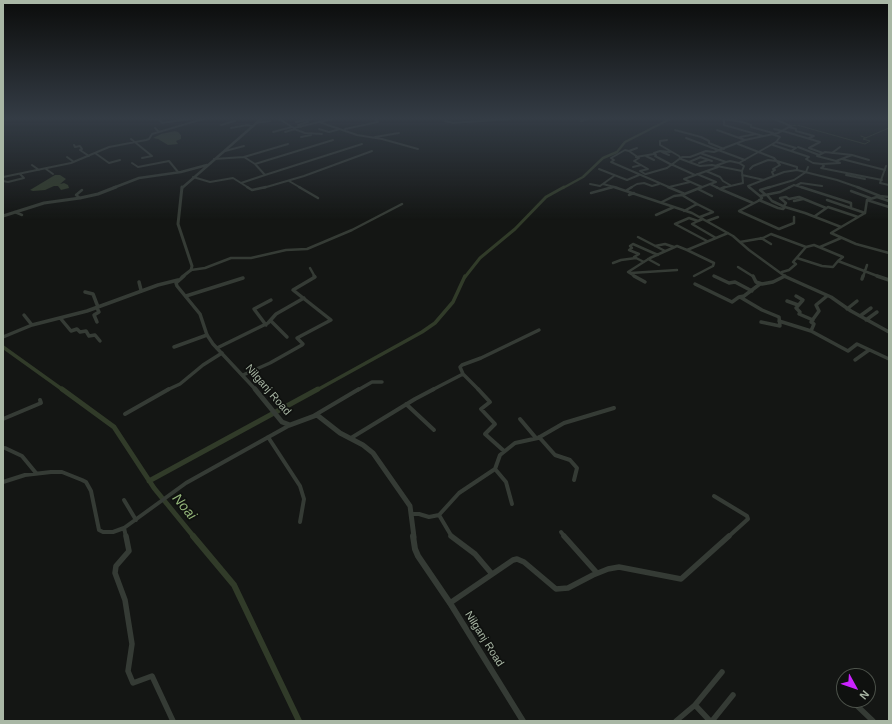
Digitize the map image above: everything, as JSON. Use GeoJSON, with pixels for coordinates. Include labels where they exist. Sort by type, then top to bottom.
{"type":"FeatureCollection","features":[{"type":"Feature","properties":{"kind":"street"},"geometry":{"type":"LineString","coordinates":[[84,153],[89,156]]}},
{"type":"Feature","properties":{"kind":"street"},"geometry":{"type":"LineString","coordinates":[[3,177],[74,162],[95,153],[109,163],[120,160]]}},
{"type":"Feature","properties":{"kind":"street"},"geometry":{"type":"LineString","coordinates":[[142,158],[152,156],[148,153]]}},
{"type":"Feature","properties":{"kind":"street"},"geometry":{"type":"LineString","coordinates":[[191,270],[192,266],[178,224],[182,188],[223,153]]}},
{"type":"Feature","properties":{"kind":"street"},"geometry":{"type":"LineString","coordinates":[[214,159],[244,157],[258,153]]}},
{"type":"Feature","properties":{"kind":"street"},"geometry":{"type":"LineString","coordinates":[[254,164],[291,153]]}},
{"type":"Feature","properties":{"kind":"street"},"geometry":{"type":"LineString","coordinates":[[241,183],[335,153]]}},
{"type":"Feature","properties":{"kind":"street"},"geometry":{"type":"LineString","coordinates":[[193,177],[210,182],[233,178],[253,190],[289,181],[367,153]]}},
{"type":"Feature","properties":{"kind":"street"},"geometry":{"type":"LineString","coordinates":[[620,153],[611,158],[614,160],[611,162],[639,176],[683,194],[697,204],[713,212],[692,224],[716,238]]}},
{"type":"Feature","properties":{"kind":"street"},"geometry":{"type":"LineString","coordinates":[[631,153],[639,158],[634,160],[648,168],[640,171],[646,174]]}},
{"type":"Feature","properties":{"kind":"street"},"geometry":{"type":"LineString","coordinates":[[670,153],[688,157]]}},
{"type":"Feature","properties":{"kind":"street"},"geometry":{"type":"LineString","coordinates":[[670,153],[680,156],[681,159],[704,167],[710,165],[764,180]]}},
{"type":"Feature","properties":{"kind":"street"},"geometry":{"type":"LineString","coordinates":[[599,169],[614,176],[628,180],[672,165],[682,157],[688,157],[700,153],[726,162]]}},
{"type":"Feature","properties":{"kind":"street"},"geometry":{"type":"LineString","coordinates":[[724,153],[746,160]]}},
{"type":"Feature","properties":{"kind":"street"},"geometry":{"type":"LineString","coordinates":[[739,163],[758,153]]}},
{"type":"Feature","properties":{"kind":"street"},"geometry":{"type":"LineString","coordinates":[[761,153],[774,157],[778,162],[780,166],[772,169],[775,170],[772,172],[774,176]]}},
{"type":"Feature","properties":{"kind":"street"},"geometry":{"type":"LineString","coordinates":[[796,153],[809,157],[806,159],[813,163],[841,163],[817,156],[823,153]]}},
{"type":"Feature","properties":{"kind":"street"},"geometry":{"type":"LineString","coordinates":[[813,153],[820,155]]}},
{"type":"Feature","properties":{"kind":"street"},"geometry":{"type":"LineString","coordinates":[[832,153],[842,156],[846,154],[852,155],[869,160]]}},
{"type":"Feature","properties":{"kind":"street"},"geometry":{"type":"LineString","coordinates":[[636,157],[654,154],[672,165],[716,182],[720,184],[722,188]]}},
{"type":"Feature","properties":{"kind":"street"},"geometry":{"type":"LineString","coordinates":[[645,155],[654,160]]}},
{"type":"Feature","properties":{"kind":"street"},"geometry":{"type":"LineString","coordinates":[[695,155],[712,161]]}},
{"type":"Feature","properties":{"kind":"street"},"geometry":{"type":"LineString","coordinates":[[836,161],[852,155]]}},
{"type":"Feature","properties":{"kind":"street"},"geometry":{"type":"LineString","coordinates":[[66,157],[74,162]]}},
{"type":"Feature","properties":{"kind":"street"},"geometry":{"type":"LineString","coordinates":[[244,157],[265,175]]}},
{"type":"Feature","properties":{"kind":"street"},"geometry":{"type":"LineString","coordinates":[[689,162],[701,157]]}},
{"type":"Feature","properties":{"kind":"street"},"geometry":{"type":"LineString","coordinates":[[839,159],[885,170]]}},
{"type":"Feature","properties":{"kind":"street"},"geometry":{"type":"LineString","coordinates":[[699,163],[708,160]]}},
{"type":"Feature","properties":{"kind":"street"},"geometry":{"type":"LineString","coordinates":[[750,169],[753,166],[768,160],[797,167],[797,170]]}},
{"type":"Feature","properties":{"kind":"street"},"geometry":{"type":"LineString","coordinates":[[778,162],[784,160]]}},
{"type":"Feature","properties":{"kind":"street"},"geometry":{"type":"LineString","coordinates":[[132,164],[138,168],[169,161],[178,172]]}},
{"type":"Feature","properties":{"kind":"street"},"geometry":{"type":"LineString","coordinates":[[714,166],[730,161],[744,165],[742,173],[743,183],[730,184],[722,188]]}},
{"type":"Feature","properties":{"kind":"street"},"geometry":{"type":"LineString","coordinates":[[816,175],[824,166],[822,164]]}},
{"type":"Feature","properties":{"kind":"street"},"geometry":{"type":"LineString","coordinates":[[32,165],[39,170]]}},
{"type":"Feature","properties":{"kind":"street"},"geometry":{"type":"LineString","coordinates":[[3,216],[44,203],[80,198],[106,192],[139,178],[178,172],[208,165]]}},
{"type":"Feature","properties":{"kind":"street"},"geometry":{"type":"LineString","coordinates":[[633,167],[641,165]]}},
{"type":"Feature","properties":{"kind":"street"},"geometry":{"type":"LineString","coordinates":[[878,187],[882,180],[886,166]]}},
{"type":"Feature","properties":{"kind":"street"},"geometry":{"type":"LineString","coordinates":[[702,188],[684,179],[718,167]]}},
{"type":"Feature","properties":{"kind":"street"},"geometry":{"type":"LineString","coordinates":[[808,167],[806,172],[794,180],[760,190],[772,201],[784,207],[815,216],[841,227]]}},
{"type":"Feature","properties":{"kind":"street"},"geometry":{"type":"LineString","coordinates":[[46,169],[53,174]]}},
{"type":"Feature","properties":{"kind":"street"},"geometry":{"type":"LineString","coordinates":[[677,171],[683,169]]}},
{"type":"Feature","properties":{"kind":"street"},"geometry":{"type":"LineString","coordinates":[[820,169],[865,179]]}},
{"type":"Feature","properties":{"kind":"street"},"geometry":{"type":"LineString","coordinates":[[820,169],[882,180]]}},
{"type":"Feature","properties":{"kind":"street"},"geometry":{"type":"LineString","coordinates":[[851,208],[852,203],[794,185],[780,192],[760,196],[748,186],[784,172],[797,170],[843,182],[880,196],[889,197]]}},
{"type":"Feature","properties":{"kind":"street"},"geometry":{"type":"LineString","coordinates":[[706,171],[720,177],[723,181],[730,184]]}},
{"type":"Feature","properties":{"kind":"street"},"geometry":{"type":"LineString","coordinates":[[3,182],[24,178],[20,174]]}},
{"type":"Feature","properties":{"kind":"street"},"geometry":{"type":"LineString","coordinates":[[843,182],[846,175]]}},
{"type":"Feature","properties":{"kind":"street"},"geometry":{"type":"LineString","coordinates":[[590,184],[598,186],[604,184],[614,176]]}},
{"type":"Feature","properties":{"kind":"street"},"geometry":{"type":"LineString","coordinates":[[289,181],[318,198]]}},
{"type":"Feature","properties":{"kind":"street"},"geometry":{"type":"LineString","coordinates":[[668,187],[690,182]]}},
{"type":"Feature","properties":{"kind":"street"},"geometry":{"type":"LineString","coordinates":[[662,202],[674,196],[702,188],[716,182]]}},
{"type":"Feature","properties":{"kind":"street"},"geometry":{"type":"LineString","coordinates":[[797,186],[802,183],[811,186],[814,184],[822,186]]}},
{"type":"Feature","properties":{"kind":"street"},"geometry":{"type":"LineString","coordinates":[[880,183],[889,185]]}},
{"type":"Feature","properties":{"kind":"street"},"geometry":{"type":"LineString","coordinates":[[604,184],[627,190],[684,210],[699,219]]}},
{"type":"Feature","properties":{"kind":"street"},"geometry":{"type":"LineString","coordinates":[[627,190],[638,184],[653,186],[659,184]]}},
{"type":"Feature","properties":{"kind":"street"},"geometry":{"type":"LineString","coordinates":[[710,184],[754,203]]}},
{"type":"Feature","properties":{"kind":"street"},"geometry":{"type":"LineString","coordinates":[[591,193],[613,187]]}},
{"type":"Feature","properties":{"kind":"street"},"geometry":{"type":"LineString","coordinates":[[698,189],[712,196]]}},
{"type":"Feature","properties":{"kind":"street"},"geometry":{"type":"LineString","coordinates":[[80,198],[76,194],[82,190]]}},
{"type":"Feature","properties":{"kind":"street"},"geometry":{"type":"LineString","coordinates":[[851,191],[870,198]]}},
{"type":"Feature","properties":{"kind":"street"},"geometry":{"type":"LineString","coordinates":[[629,195],[634,193]]}},
{"type":"Feature","properties":{"kind":"street"},"geometry":{"type":"LineString","coordinates":[[760,196],[762,198],[760,200]]}},
{"type":"Feature","properties":{"kind":"street"},"geometry":{"type":"LineString","coordinates":[[865,213],[867,200],[880,196]]}},
{"type":"Feature","properties":{"kind":"street"},"geometry":{"type":"LineString","coordinates":[[784,207],[786,203],[780,198],[799,197],[826,208],[858,217]]}},
{"type":"Feature","properties":{"kind":"street"},"geometry":{"type":"LineString","coordinates":[[876,197],[889,202]]}},
{"type":"Feature","properties":{"kind":"street"},"geometry":{"type":"LineString","coordinates":[[794,201],[803,199]]}},
{"type":"Feature","properties":{"kind":"street"},"geometry":{"type":"LineString","coordinates":[[784,207],[780,208],[760,200],[739,210],[779,228],[794,223],[794,217]]}},
{"type":"Feature","properties":{"kind":"street"},"geometry":{"type":"LineString","coordinates":[[827,200],[865,213]]}},
{"type":"Feature","properties":{"kind":"street"},"geometry":{"type":"LineString","coordinates":[[867,200],[889,206]]}},
{"type":"Feature","properties":{"kind":"street"},"geometry":{"type":"LineString","coordinates":[[3,337],[32,325],[97,307],[141,290],[178,280],[191,270],[205,268],[233,258],[251,258],[286,250],[307,249],[348,232],[402,204]]}},
{"type":"Feature","properties":{"kind":"street"},"geometry":{"type":"LineString","coordinates":[[684,210],[697,204]]}},
{"type":"Feature","properties":{"kind":"street"},"geometry":{"type":"LineString","coordinates":[[656,215],[674,207]]}},
{"type":"Feature","properties":{"kind":"street"},"geometry":{"type":"LineString","coordinates":[[839,211],[846,207]]}},
{"type":"Feature","properties":{"kind":"street"},"geometry":{"type":"LineString","coordinates":[[815,216],[826,208]]}},
{"type":"Feature","properties":{"kind":"street"},"geometry":{"type":"LineString","coordinates":[[15,212],[22,215]]}},
{"type":"Feature","properties":{"kind":"street"},"geometry":{"type":"LineString","coordinates":[[865,213],[831,233],[840,238],[866,247],[889,253]]}},
{"type":"Feature","properties":{"kind":"street"},"geometry":{"type":"LineString","coordinates":[[707,221],[718,217]]}},
{"type":"Feature","properties":{"kind":"street"},"geometry":{"type":"LineString","coordinates":[[707,241],[675,224],[689,218],[703,219],[707,221],[728,233],[753,253],[782,272],[785,276],[827,296],[889,332]]}},
{"type":"Feature","properties":{"kind":"street"},"geometry":{"type":"LineString","coordinates":[[687,250],[728,233]]}},
{"type":"Feature","properties":{"kind":"street"},"geometry":{"type":"LineString","coordinates":[[740,242],[761,238],[772,234],[806,247]]}},
{"type":"Feature","properties":{"kind":"street"},"geometry":{"type":"LineString","coordinates":[[638,236],[665,251]]}},
{"type":"Feature","properties":{"kind":"street"},"geometry":{"type":"LineString","coordinates":[[761,238],[771,244]]}},
{"type":"Feature","properties":{"kind":"street"},"geometry":{"type":"LineString","coordinates":[[820,247],[840,238]]}},
{"type":"Feature","properties":{"kind":"street"},"geometry":{"type":"LineString","coordinates":[[636,258],[634,257],[639,254],[629,250],[632,248],[630,246],[633,244],[658,255]]}},
{"type":"Feature","properties":{"kind":"street"},"geometry":{"type":"LineString","coordinates":[[656,246],[665,244],[674,247],[678,246],[714,263],[713,266],[694,276]]}},
{"type":"Feature","properties":{"kind":"street"},"geometry":{"type":"LineString","coordinates":[[782,272],[790,270],[796,264],[793,262],[806,247],[813,245],[843,257],[833,267],[822,266],[797,258]]}},
{"type":"Feature","properties":{"kind":"street"},"geometry":{"type":"LineString","coordinates":[[630,273],[628,272],[648,259],[674,247]]}},
{"type":"Feature","properties":{"kind":"street"},"geometry":{"type":"LineString","coordinates":[[613,263],[621,260],[636,258],[644,262]]}},
{"type":"Feature","properties":{"kind":"street"},"geometry":{"type":"LineString","coordinates":[[648,259],[659,265]]}},
{"type":"Feature","properties":{"kind":"street"},"geometry":{"type":"LineString","coordinates":[[838,261],[889,280]]}},
{"type":"Feature","properties":{"kind":"street"},"geometry":{"type":"LineString","coordinates":[[862,279],[867,265]]}},
{"type":"Feature","properties":{"kind":"street"},"geometry":{"type":"LineString","coordinates":[[738,267],[754,276],[755,281],[760,284]]}},
{"type":"Feature","properties":{"kind":"street"},"geometry":{"type":"LineString","coordinates":[[242,375],[270,363],[302,345],[303,344],[297,338],[331,319],[293,289],[315,277],[310,268]]}},
{"type":"Feature","properties":{"kind":"street"},"geometry":{"type":"LineString","coordinates":[[630,273],[677,270]]}},
{"type":"Feature","properties":{"kind":"street"},"geometry":{"type":"LineString","coordinates":[[630,273],[645,282]]}},
{"type":"Feature","properties":{"kind":"street"},"geometry":{"type":"LineString","coordinates":[[714,276],[729,283],[735,282],[752,291]]}},
{"type":"Feature","properties":{"kind":"street"},"geometry":{"type":"LineString","coordinates":[[695,284],[732,302],[752,291],[760,284],[773,282],[785,276]]}},
{"type":"Feature","properties":{"kind":"street"},"geometry":{"type":"LineString","coordinates":[[186,296],[242,278]]}},
{"type":"Feature","properties":{"kind":"street","name":"Nilganj Road"},"geometry":{"type":"LineString","coordinates":[[178,280],[176,283],[177,286],[200,314],[207,335],[284,424],[290,425],[314,415],[320,416],[332,427],[373,453],[408,502],[418,556],[450,603],[523,721]]}},
{"type":"Feature","properties":{"kind":"street"},"geometry":{"type":"LineString","coordinates":[[139,282],[141,290]]}},
{"type":"Feature","properties":{"kind":"street"},"geometry":{"type":"LineString","coordinates":[[85,292],[93,294],[99,312],[94,315],[97,322]]}},
{"type":"Feature","properties":{"kind":"street"},"geometry":{"type":"LineString","coordinates":[[796,296],[803,300],[796,308],[800,312],[799,314],[812,320],[811,322],[814,324],[810,331]]}},
{"type":"Feature","properties":{"kind":"street"},"geometry":{"type":"LineString","coordinates":[[812,320],[819,311],[816,304],[827,296]]}},
{"type":"Feature","properties":{"kind":"street"},"geometry":{"type":"LineString","coordinates":[[740,297],[763,311],[779,316],[780,326],[761,322]]}},
{"type":"Feature","properties":{"kind":"street"},"geometry":{"type":"LineString","coordinates":[[217,348],[266,324],[271,321],[276,314],[304,298]]}},
{"type":"Feature","properties":{"kind":"street"},"geometry":{"type":"LineString","coordinates":[[266,324],[254,310],[271,300]]}},
{"type":"Feature","properties":{"kind":"street"},"geometry":{"type":"LineString","coordinates":[[787,301],[798,306]]}},
{"type":"Feature","properties":{"kind":"street"},"geometry":{"type":"LineString","coordinates":[[847,309],[857,301]]}},
{"type":"Feature","properties":{"kind":"street"},"geometry":{"type":"LineString","coordinates":[[860,316],[871,308]]}},
{"type":"Feature","properties":{"kind":"street"},"geometry":{"type":"LineString","coordinates":[[866,320],[877,312]]}},
{"type":"Feature","properties":{"kind":"street"},"geometry":{"type":"LineString","coordinates":[[24,315],[32,325]]}},
{"type":"Feature","properties":{"kind":"street"},"geometry":{"type":"LineString","coordinates":[[61,318],[71,331],[77,330],[80,332],[85,330],[89,336],[95,335],[100,341]]}},
{"type":"Feature","properties":{"kind":"street"},"geometry":{"type":"LineString","coordinates":[[779,320],[810,331],[832,341],[832,344],[848,351],[857,344],[889,359]]}},
{"type":"Feature","properties":{"kind":"street"},"geometry":{"type":"LineString","coordinates":[[271,321],[287,337]]}},
{"type":"Feature","properties":{"kind":"street"},"geometry":{"type":"LineString","coordinates":[[504,451],[485,434],[495,424],[481,410],[490,402],[462,374],[460,367],[539,330]]}},
{"type":"Feature","properties":{"kind":"street"},"geometry":{"type":"LineString","coordinates":[[174,347],[207,335]]}},
{"type":"Feature","properties":{"kind":"street"},"geometry":{"type":"LineString","coordinates":[[855,360],[869,350]]}},
{"type":"Feature","properties":{"kind":"street"},"geometry":{"type":"LineString","coordinates":[[125,414],[153,397],[180,384],[203,365],[222,353]]}},
{"type":"Feature","properties":{"kind":"street"},"geometry":{"type":"LineString","coordinates":[[350,438],[406,404],[452,381],[462,374]]}},
{"type":"Feature","properties":{"kind":"street"},"geometry":{"type":"LineString","coordinates":[[314,415],[372,382],[382,382]]}},
{"type":"Feature","properties":{"kind":"street"},"geometry":{"type":"LineString","coordinates":[[3,419],[41,403],[40,400]]}},
{"type":"Feature","properties":{"kind":"street"},"geometry":{"type":"LineString","coordinates":[[406,404],[434,430]]}},
{"type":"Feature","properties":{"kind":"street"},"geometry":{"type":"LineString","coordinates":[[411,514],[419,514],[429,517],[439,515],[459,493],[495,469],[500,455],[515,442],[538,438],[564,423],[614,408]]}},
{"type":"Feature","properties":{"kind":"street"},"geometry":{"type":"LineString","coordinates":[[520,419],[555,455],[570,460],[577,468],[574,480]]}},
{"type":"Feature","properties":{"kind":"street"},"geometry":{"type":"LineString","coordinates":[[3,482],[19,476],[36,473],[62,472],[86,482],[90,491],[99,530],[108,533],[124,528],[186,483],[290,425]]}},
{"type":"Feature","properties":{"kind":"street"},"geometry":{"type":"LineString","coordinates":[[268,437],[300,486],[304,499],[300,522]]}},
{"type":"Feature","properties":{"kind":"street"},"geometry":{"type":"LineString","coordinates":[[5,448],[22,456],[36,473]]}},
{"type":"Feature","properties":{"kind":"street"},"geometry":{"type":"LineString","coordinates":[[495,469],[506,482],[512,504]]}},
{"type":"Feature","properties":{"kind":"street"},"geometry":{"type":"LineString","coordinates":[[450,603],[513,560],[520,560],[554,588],[563,589],[597,573],[619,567],[678,579],[683,578],[716,546],[748,519],[747,516],[714,496]]}},
{"type":"Feature","properties":{"kind":"street"},"geometry":{"type":"LineString","coordinates":[[124,500],[136,520]]}},
{"type":"Feature","properties":{"kind":"street"},"geometry":{"type":"LineString","coordinates":[[439,515],[454,539],[475,554],[492,574]]}},
{"type":"Feature","properties":{"kind":"street"},"geometry":{"type":"LineString","coordinates":[[124,528],[129,551],[116,566],[115,573],[125,600],[132,644],[128,671],[133,683],[152,676],[173,721]]}},
{"type":"Feature","properties":{"kind":"street"},"geometry":{"type":"LineString","coordinates":[[561,532],[597,573]]}},
{"type":"Feature","properties":{"kind":"street"},"geometry":{"type":"LineString","coordinates":[[676,721],[695,705],[722,672]]}},
{"type":"Feature","properties":{"kind":"street"},"geometry":{"type":"LineString","coordinates":[[695,705],[711,721],[733,695]]}},
{"type":"Feature","properties":{"kind":"street"},"geometry":{"type":"LineString","coordinates":[[859,708],[873,721]]}},
{"type":"Feature","properties":{"kind":"shaded area"},"geometry":{"type":"Polygon","coordinates":[[[55,175],[60,175],[66,179],[60,184],[64,183],[68,185],[69,188],[61,190],[58,186],[54,186],[45,190],[30,190],[55,175]]]}},
{"type":"Feature","properties":{"kind":"waterway"},"geometry":{"type":"LineString","coordinates":[[563,188],[583,177],[603,158],[615,153]]}},
{"type":"Feature","properties":{"kind":"waterway"},"geometry":{"type":"LineString","coordinates":[[465,277],[480,258],[515,229],[546,197],[564,187]]}},
{"type":"Feature","properties":{"kind":"waterway"},"geometry":{"type":"LineString","coordinates":[[317,390],[422,332],[435,323],[453,302],[465,276]]}},
{"type":"Feature","properties":{"kind":"waterway","name":"Noai"},"geometry":{"type":"LineString","coordinates":[[3,347],[63,390]]}},
{"type":"Feature","properties":{"kind":"waterway","name":"Noai"},"geometry":{"type":"LineString","coordinates":[[62,389],[114,427],[149,481]]}},
{"type":"Feature","properties":{"kind":"waterway"},"geometry":{"type":"LineString","coordinates":[[149,481],[318,389]]}},
{"type":"Feature","properties":{"kind":"waterway","name":"Noai"},"geometry":{"type":"LineString","coordinates":[[149,481],[194,537]]}},
{"type":"Feature","properties":{"kind":"waterway","name":"Noai"},"geometry":{"type":"LineString","coordinates":[[193,536],[234,585],[299,721]]}}]}
